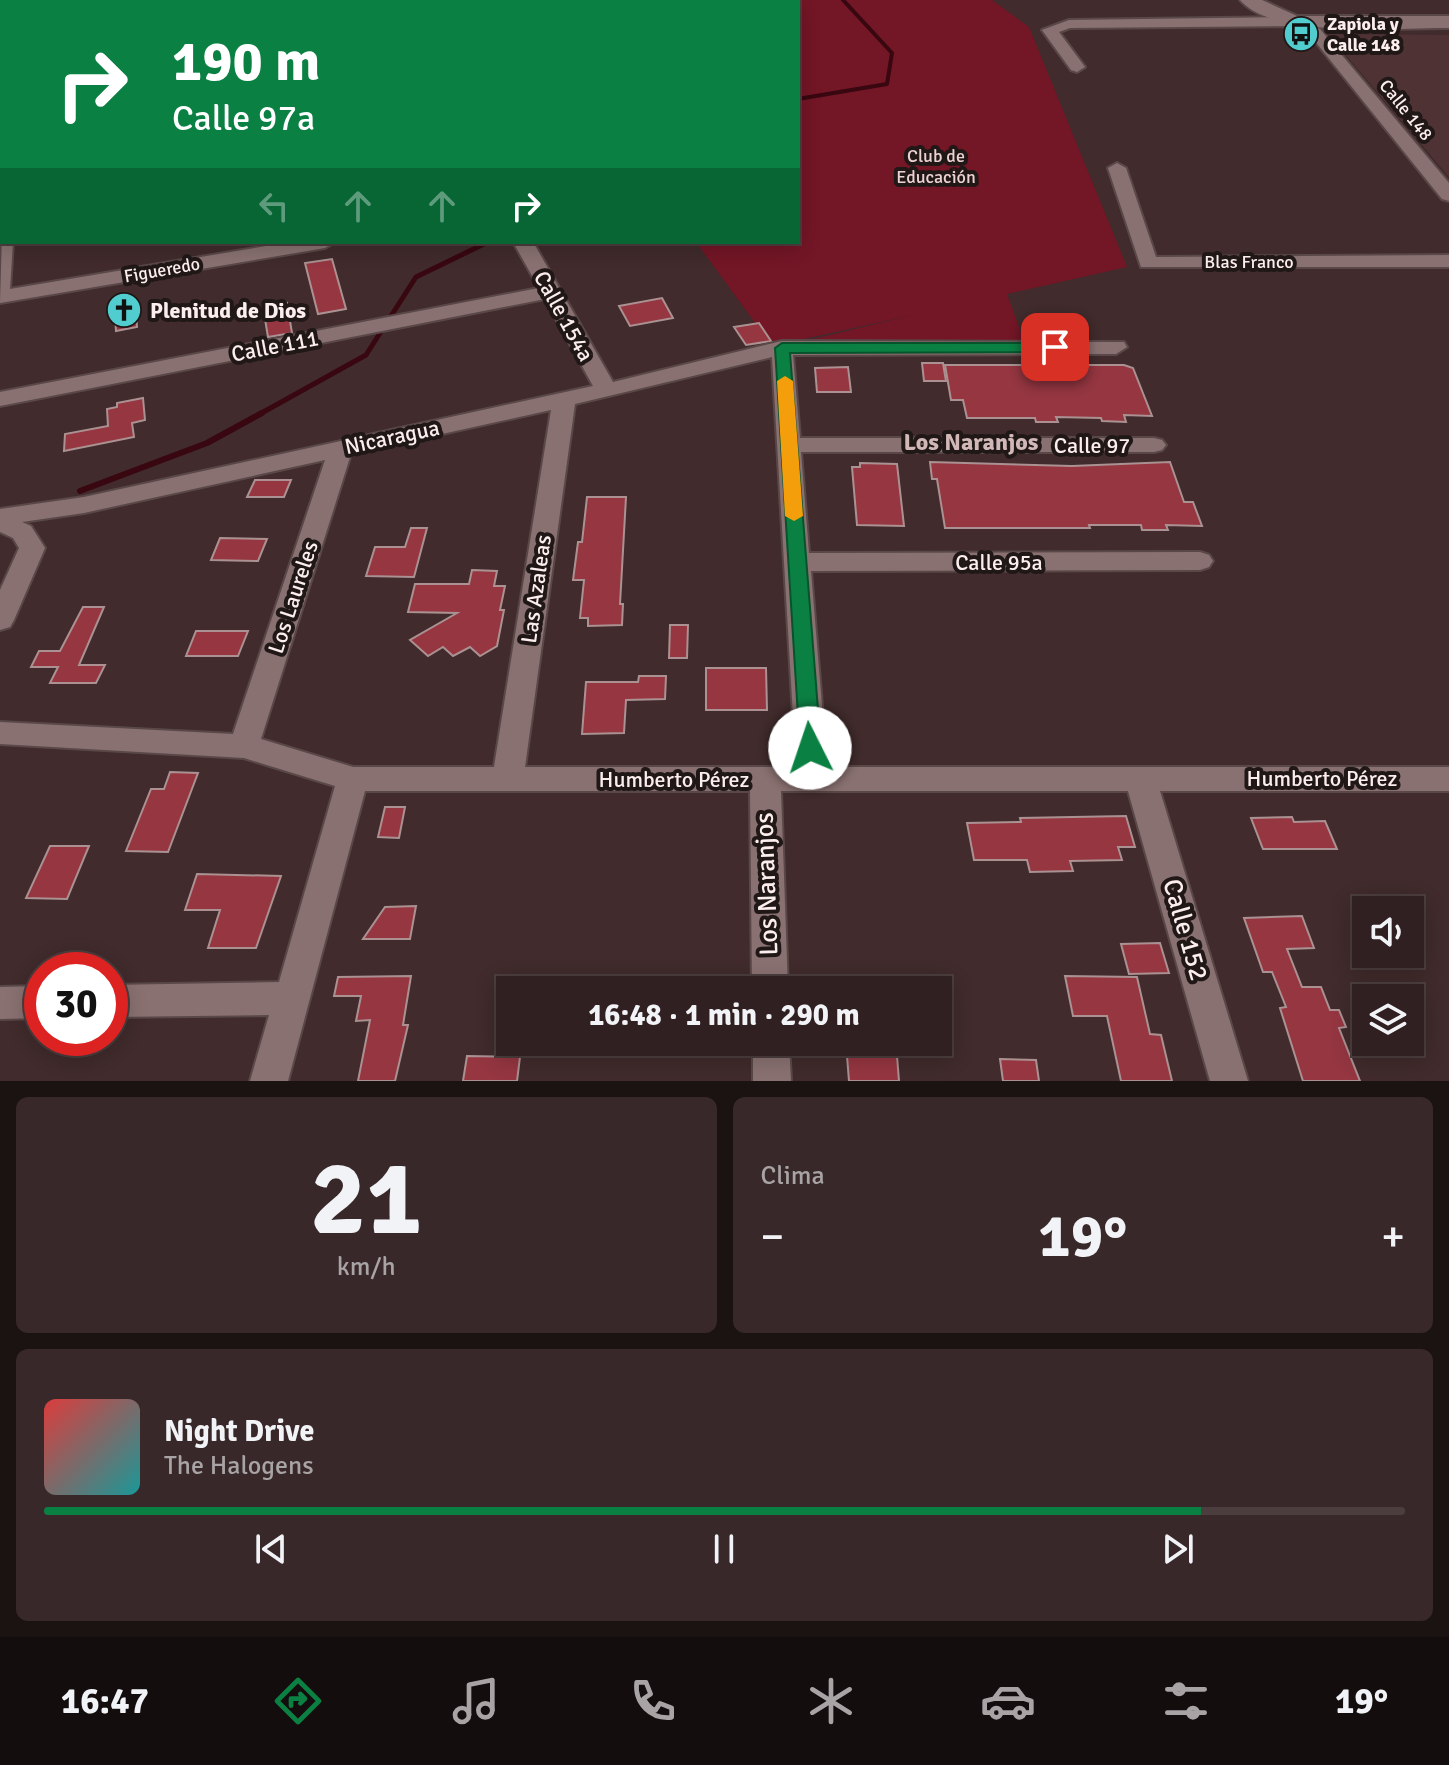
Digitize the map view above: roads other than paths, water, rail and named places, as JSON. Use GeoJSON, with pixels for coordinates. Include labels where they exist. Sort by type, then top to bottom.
{"type":"FeatureCollection","features":[{"type":"Feature","properties":{"kind":"street"},"geometry":{"type":"LineString","coordinates":[[1249,0],[1295,21]]}},
{"type":"Feature","properties":{"kind":"street","name":"Calle 148"},"geometry":{"type":"LineString","coordinates":[[1295,21],[1315,32],[1449,195]]}},
{"type":"Feature","properties":{"kind":"street"},"geometry":{"type":"LineString","coordinates":[[1077,67],[1050,30],[1069,24],[1449,22]]}},
{"type":"Feature","properties":{"kind":"street","name":"Blas Franco"},"geometry":{"type":"LineString","coordinates":[[1117,168],[1148,263],[1449,261]]}},
{"type":"Feature","properties":{"kind":"street"},"geometry":{"type":"LineString","coordinates":[[0,290],[3,244]]}},
{"type":"Feature","properties":{"kind":"street","name":"Figueredo"},"geometry":{"type":"LineString","coordinates":[[0,297],[262,247],[300,244]]}},
{"type":"Feature","properties":{"kind":"street","name":"Calle 154a"},"geometry":{"type":"LineString","coordinates":[[524,244],[606,390]]}},
{"type":"Feature","properties":{"kind":"street","name":"Calle 111"},"geometry":{"type":"LineString","coordinates":[[0,399],[551,292]]}},
{"type":"Feature","properties":{"kind":"street","name":"Nicaragua"},"geometry":{"type":"LineString","coordinates":[[7,524],[564,400],[782,348],[1116,347]]}},
{"type":"Feature","properties":{"kind":"street"},"geometry":{"type":"LineString","coordinates":[[782,348],[812,779]]}},
{"type":"Feature","properties":{"kind":"street","name":"Las Azaleas"},"geometry":{"type":"LineString","coordinates":[[508,779],[564,400]]}},
{"type":"Feature","properties":{"kind":"street","name":"Calle 97"},"geometry":{"type":"LineString","coordinates":[[789,445],[1154,445]]}},
{"type":"Feature","properties":{"kind":"street","name":"Los Laureles"},"geometry":{"type":"LineString","coordinates":[[244,746],[341,448]]}},
{"type":"Feature","properties":{"kind":"street"},"geometry":{"type":"LineString","coordinates":[[0,548],[7,524],[32,548],[0,620]]}},
{"type":"Feature","properties":{"kind":"street","name":"Calle 95a"},"geometry":{"type":"LineString","coordinates":[[797,562],[1200,561]]}},
{"type":"Feature","properties":{"kind":"street","name":"Humberto Pérez"},"geometry":{"type":"LineString","coordinates":[[0,733],[244,746],[353,779],[1449,779]]}},
{"type":"Feature","properties":{"kind":"street","name":"Calle 152"},"geometry":{"type":"LineString","coordinates":[[1140,778],[1229,1081]]}},
{"type":"Feature","properties":{"kind":"street"},"geometry":{"type":"LineString","coordinates":[[269,1081],[353,779]]}},
{"type":"Feature","properties":{"kind":"street","name":"Los Naranjos"},"geometry":{"type":"LineString","coordinates":[[765,779],[770,976]]}},
{"type":"Feature","properties":{"kind":"street"},"geometry":{"type":"LineString","coordinates":[[128,1001],[293,998]]}},
{"type":"Feature","properties":{"kind":"street"},"geometry":{"type":"LineString","coordinates":[[0,1003],[24,1002]]}},
{"type":"Feature","properties":{"kind":"street"},"geometry":{"type":"LineString","coordinates":[[771,1056],[772,1081]]}},
{"type":"Feature","properties":{"kind":"waterway"},"geometry":{"type":"LineString","coordinates":[[800,99],[887,84],[892,53],[843,0]]}},
{"type":"Feature","properties":{"kind":"waterway"},"geometry":{"type":"LineString","coordinates":[[391,316],[416,277],[484,244]]}},
{"type":"Feature","properties":{"kind":"waterway"},"geometry":{"type":"LineString","coordinates":[[258,415],[366,355],[380,333]]}},
{"type":"Feature","properties":{"kind":"waterway"},"geometry":{"type":"LineString","coordinates":[[80,491],[207,443],[262,413]]}},
{"type":"Feature","properties":{"kind":"place","name":"Zapiola y Calle 148"},"geometry":{"type":"Point","coordinates":[1301,34]}},
{"type":"Feature","properties":{"kind":"place","name":"Plenitud de Dios"},"geometry":{"type":"Point","coordinates":[124,310]}},
{"type":"Feature","properties":{"kind":"district","name":"Los Naranjos"},"geometry":{"type":"Point","coordinates":[971,442]}},
{"type":"Feature","properties":{"kind":"park label","name":"Club de Educación"},"geometry":{"type":"Point","coordinates":[936,166]}}]}
